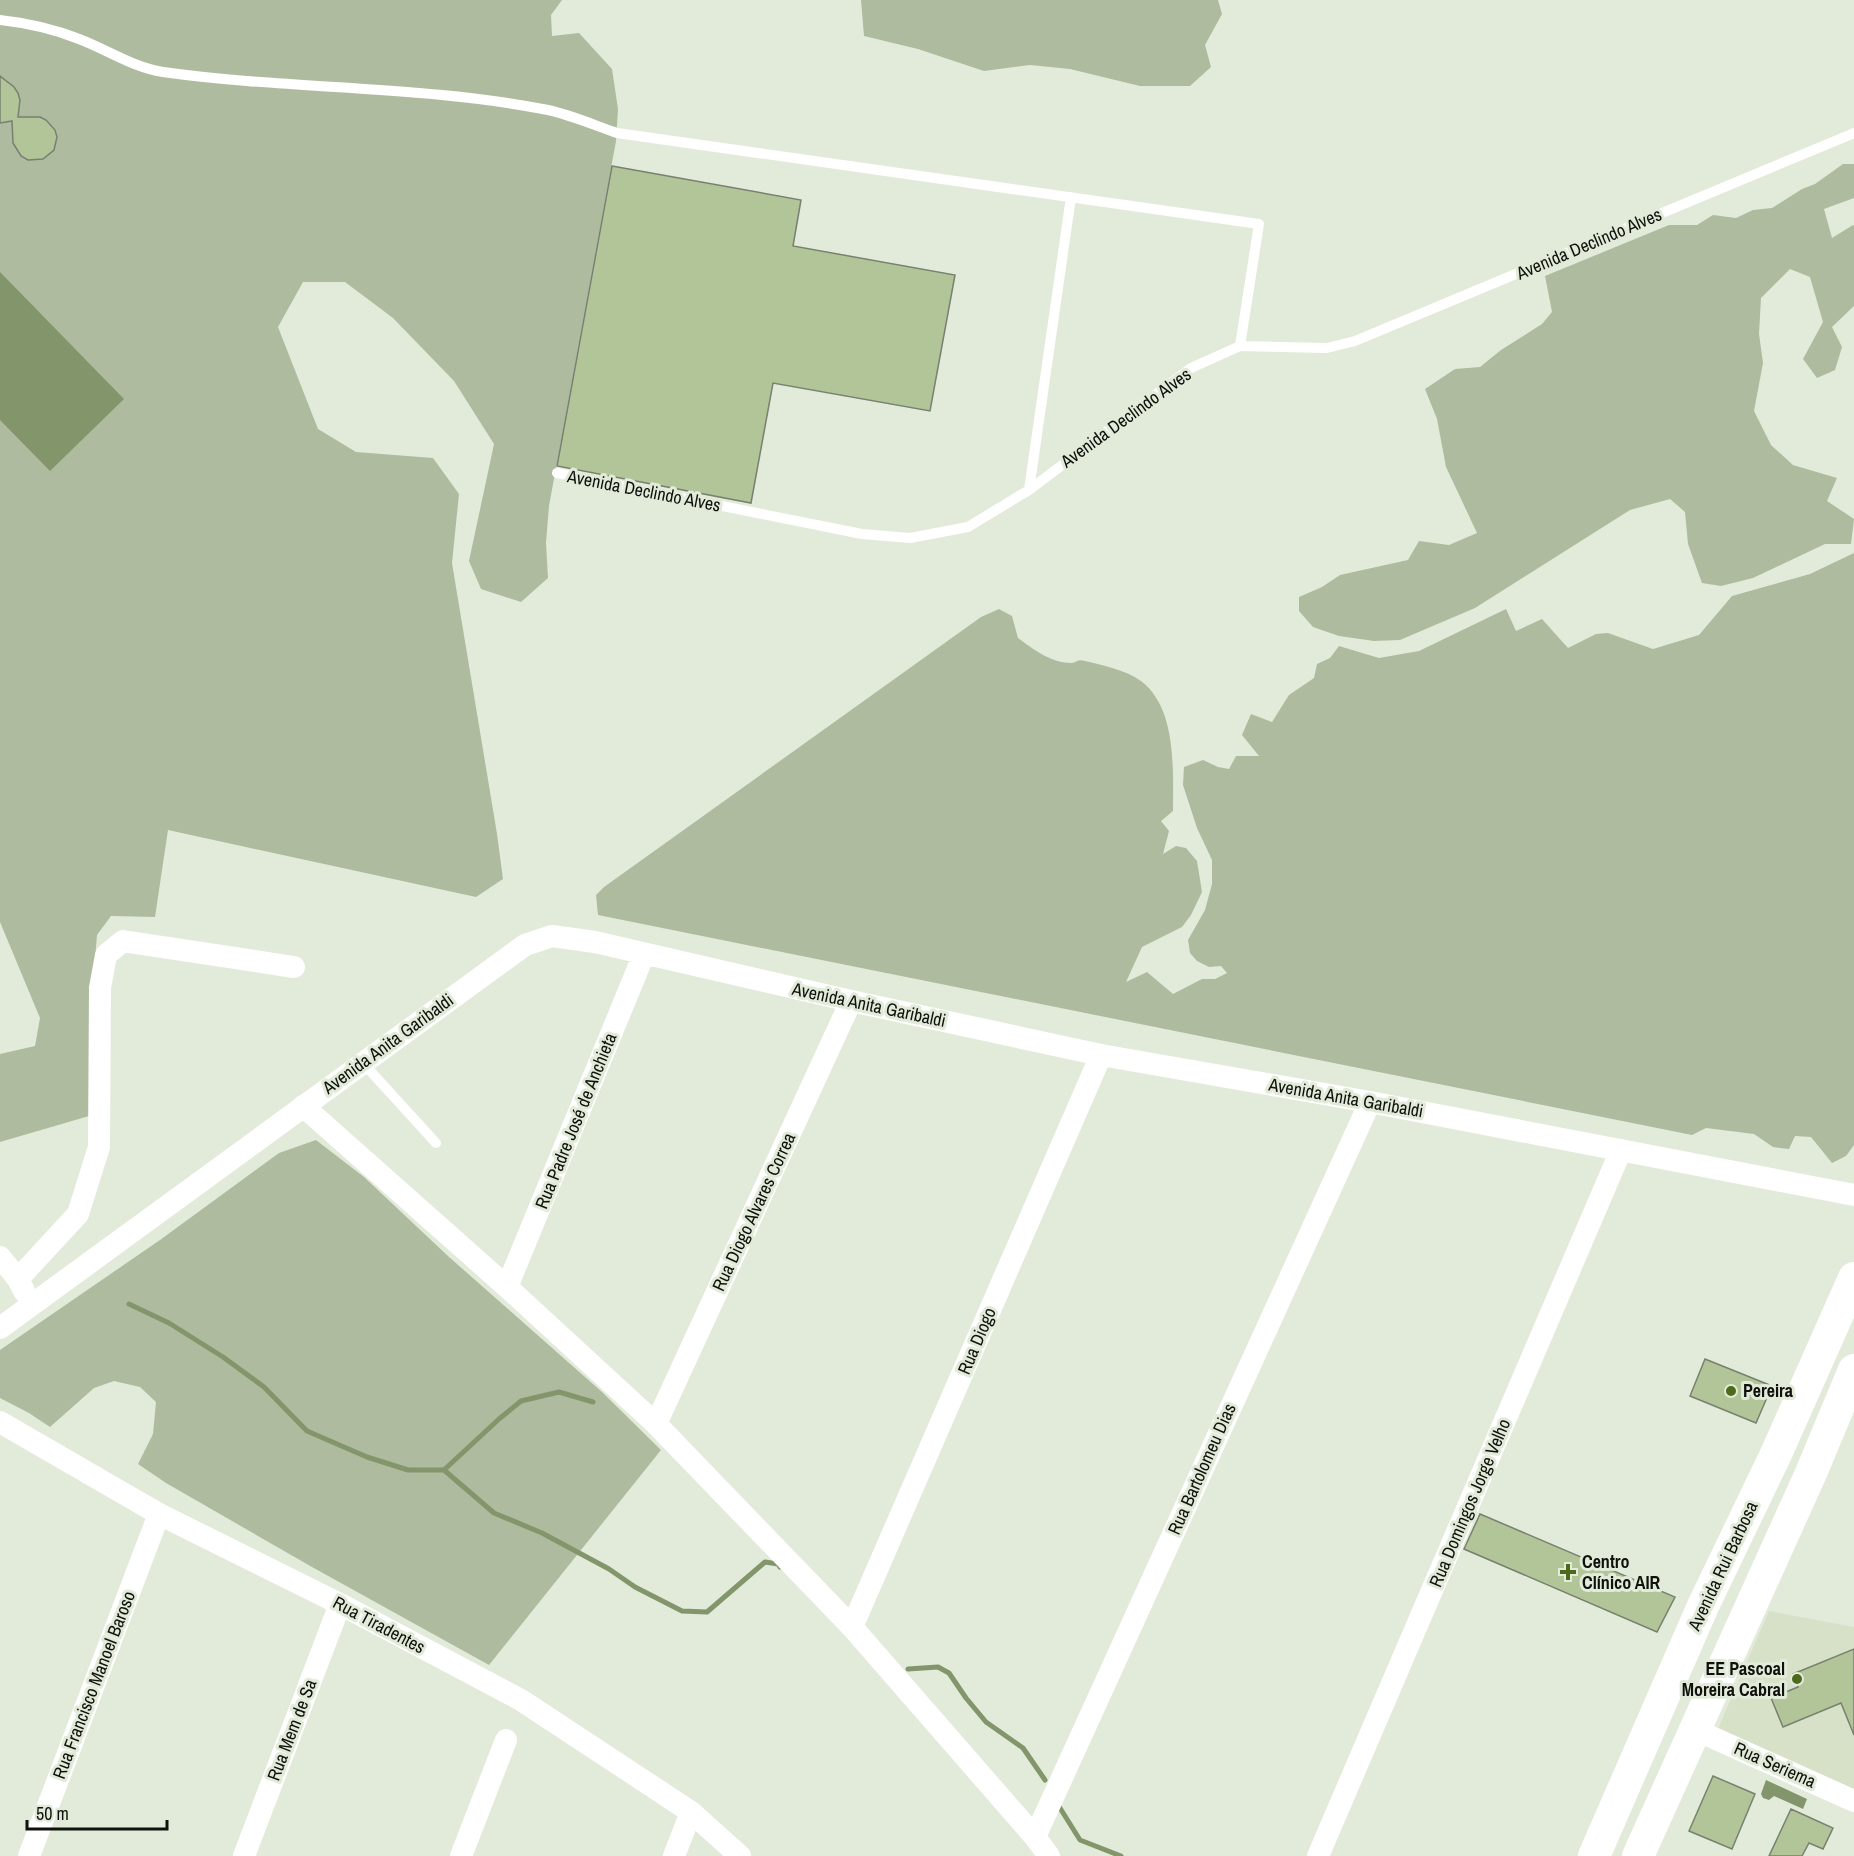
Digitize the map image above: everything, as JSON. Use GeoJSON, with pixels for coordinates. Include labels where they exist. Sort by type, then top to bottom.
{"type":"FeatureCollection","features":[{"type":"Feature","properties":{"kind":"main road","name":"Avenida Rui Barbosa"},"geometry":{"type":"LineString","coordinates":[[1594,1856],[1703,1606],[1844,1351],[1854,1278]]}},
{"type":"Feature","properties":{"kind":"main road"},"geometry":{"type":"LineString","coordinates":[[1854,1306],[1854,1314]]}},
{"type":"Feature","properties":{"kind":"main road"},"geometry":{"type":"LineString","coordinates":[[1810,1473],[1844,1351]]}},
{"type":"Feature","properties":{"kind":"main road"},"geometry":{"type":"LineString","coordinates":[[1638,1856],[1810,1473],[1847,1406],[1854,1370]]}},
{"type":"Feature","properties":{"kind":"street","name":"Avenida Anita Garibaldi"},"geometry":{"type":"LineString","coordinates":[[0,1329],[525,945],[552,936],[595,942],[1101,1055],[1370,1102],[1854,1195]]}},
{"type":"Feature","properties":{"kind":"street"},"geometry":{"type":"LineString","coordinates":[[18,1280],[78,1214],[99,1147],[100,988],[106,955],[123,941],[294,967]]}},
{"type":"Feature","properties":{"kind":"street","name":"Rua Padre José de Anchieta"},"geometry":{"type":"LineString","coordinates":[[507,1287],[645,954]]}},
{"type":"Feature","properties":{"kind":"street","name":"Rua Diogo Alvares Correa"},"geometry":{"type":"LineString","coordinates":[[656,1424],[851,1001]]}},
{"type":"Feature","properties":{"kind":"street","name":"Rua Diogo"},"geometry":{"type":"LineString","coordinates":[[852,1627],[1101,1055]]}},
{"type":"Feature","properties":{"kind":"street","name":"Rua Bartolomeu Dias"},"geometry":{"type":"LineString","coordinates":[[1035,1837],[1370,1102]]}},
{"type":"Feature","properties":{"kind":"street"},"geometry":{"type":"LineString","coordinates":[[303,1106],[507,1287],[656,1424],[852,1627],[1049,1856]]}},
{"type":"Feature","properties":{"kind":"street","name":"Rua Domingos Jorge Velho"},"geometry":{"type":"LineString","coordinates":[[1318,1856],[1622,1150]]}},
{"type":"Feature","properties":{"kind":"street"},"geometry":{"type":"LineString","coordinates":[[0,1257],[18,1280],[31,1306]]}},
{"type":"Feature","properties":{"kind":"street","name":"Rua Tiradentes"},"geometry":{"type":"LineString","coordinates":[[0,1422],[159,1514],[340,1604],[521,1700],[691,1812],[740,1856]]}},
{"type":"Feature","properties":{"kind":"street","name":"Rua Francisco Manoel Baroso"},"geometry":{"type":"LineString","coordinates":[[29,1856],[159,1514]]}},
{"type":"Feature","properties":{"kind":"street","name":"Rua Mem de Sa"},"geometry":{"type":"LineString","coordinates":[[244,1856],[340,1604]]}},
{"type":"Feature","properties":{"kind":"street","name":"Rua Seriema"},"geometry":{"type":"LineString","coordinates":[[1696,1730],[1854,1801]]}},
{"type":"Feature","properties":{"kind":"street"},"geometry":{"type":"LineString","coordinates":[[461,1856],[506,1740]]}},
{"type":"Feature","properties":{"kind":"street"},"geometry":{"type":"LineString","coordinates":[[674,1856],[691,1812]]}},
{"type":"Feature","properties":{"kind":"lane"},"geometry":{"type":"LineString","coordinates":[[0,20],[22,22],[81,39],[119,59],[145,69],[233,79],[452,95],[550,111],[617,133],[1259,224],[1240,346]]}},
{"type":"Feature","properties":{"kind":"lane","name":"Avenida Declindo Alves"},"geometry":{"type":"LineString","coordinates":[[557,473],[862,534],[910,538],[968,527],[1029,490],[1191,368],[1240,346],[1327,348],[1355,341],[1854,133]]}},
{"type":"Feature","properties":{"kind":"lane"},"geometry":{"type":"LineString","coordinates":[[1029,490],[1071,197]]}},
{"type":"Feature","properties":{"kind":"lane"},"geometry":{"type":"LineString","coordinates":[[363,1063],[436,1143]]}},
{"type":"Feature","properties":{"kind":"shaded area"},"geometry":{"type":"Polygon","coordinates":[[[0,0],[562,0],[551,15],[552,36],[579,33],[612,69],[618,109],[616,141],[549,506],[546,543],[548,578],[521,602],[481,589],[469,561],[494,444],[454,381],[393,318],[345,282],[303,282],[278,327],[318,429],[356,452],[433,458],[459,494],[452,563],[503,879],[476,897],[168,830],[155,917],[111,916],[97,935],[93,983],[89,1116],[0,1142],[0,1054],[35,1046],[40,1018],[0,922],[0,0]]]}},
{"type":"Feature","properties":{"kind":"shaded area"},"geometry":{"type":"Polygon","coordinates":[[[861,0],[1218,0],[1222,14],[1205,45],[1211,67],[1190,86],[1140,86],[1070,69],[1030,65],[984,71],[918,49],[864,36],[861,0]]]}},
{"type":"Feature","properties":{"kind":"shaded area"},"geometry":{"type":"Polygon","coordinates":[[[1843,164],[1854,164],[1854,198],[1824,209],[1832,238],[1854,226],[1854,306],[1832,327],[1842,347],[1835,370],[1817,378],[1803,359],[1823,322],[1810,277],[1790,269],[1761,298],[1759,334],[1763,363],[1754,411],[1771,445],[1793,465],[1837,478],[1827,501],[1854,519],[1851,544],[1825,544],[1753,578],[1721,586],[1702,583],[1688,544],[1685,512],[1670,499],[1630,510],[1475,608],[1400,640],[1374,641],[1339,636],[1313,627],[1299,611],[1299,597],[1322,587],[1340,575],[1408,560],[1419,541],[1449,545],[1477,533],[1446,467],[1437,419],[1425,389],[1455,369],[1480,367],[1501,350],[1542,324],[1552,312],[1545,276],[1669,225],[1697,225],[1713,215],[1736,218],[1753,210],[1772,208],[1802,189],[1815,184],[1843,164]]]}},
{"type":"Feature","properties":{"kind":"shaded area"},"geometry":{"type":"Polygon","coordinates":[[[0,272],[124,399],[50,471],[0,420],[0,272]]]}},
{"type":"Feature","properties":{"kind":"shaded area"},"geometry":{"type":"Polygon","coordinates":[[[1854,553],[1854,1145],[1846,1156],[1832,1163],[1811,1137],[1795,1136],[1789,1149],[1773,1147],[1754,1134],[1706,1128],[1692,1135],[598,915],[596,895],[604,887],[981,617],[999,609],[1012,616],[1018,638],[1036,651],[1057,661],[1072,663],[1083,660],[1128,674],[1141,681],[1153,693],[1161,707],[1167,723],[1173,778],[1173,811],[1161,821],[1169,831],[1163,854],[1176,846],[1186,848],[1197,861],[1202,892],[1191,915],[1182,927],[1142,947],[1126,982],[1147,972],[1173,994],[1202,979],[1215,979],[1227,973],[1221,966],[1209,967],[1197,961],[1190,953],[1188,940],[1205,910],[1212,884],[1212,860],[1197,828],[1183,785],[1184,767],[1203,760],[1229,769],[1236,756],[1259,756],[1242,735],[1251,714],[1272,722],[1289,695],[1314,678],[1317,664],[1330,658],[1339,646],[1379,658],[1419,651],[1506,609],[1516,631],[1542,619],[1568,648],[1596,634],[1608,633],[1653,649],[1699,635],[1732,596],[1810,574],[1854,553]]]}},
{"type":"Feature","properties":{"kind":"shaded area"},"geometry":{"type":"Polygon","coordinates":[[[316,1140],[364,1177],[449,1257],[602,1392],[661,1450],[489,1665],[312,1567],[166,1483],[138,1464],[153,1434],[156,1402],[140,1387],[114,1381],[94,1388],[50,1427],[0,1398],[0,1350],[160,1240],[279,1153],[316,1140]]]}},
{"type":"Feature","properties":{"kind":"shaded area","name":"EE Pascoal Moreira Cabral"},"geometry":{"type":"Polygon","coordinates":[[[1769,1611],[1854,1627],[1854,1789],[1717,1731],[1769,1611]]]}},
{"type":"Feature","properties":{"kind":"shaded area"},"geometry":{"type":"Polygon","coordinates":[[[1766,1780],[1807,1799],[1803,1809],[1774,1796],[1769,1800],[1763,1798],[1761,1794],[1766,1780]]]}},
{"type":"Feature","properties":{"kind":"building"},"geometry":{"type":"Polygon","coordinates":[[[0,76],[18,93],[20,100],[18,117],[40,117],[55,130],[57,137],[54,150],[43,159],[28,160],[21,156],[13,143],[12,121],[0,123],[0,76]]]}},
{"type":"Feature","properties":{"kind":"building"},"geometry":{"type":"Polygon","coordinates":[[[612,166],[801,200],[793,246],[955,275],[930,411],[773,383],[751,503],[557,466],[612,166]]]}},
{"type":"Feature","properties":{"kind":"building","name":"Pereira"},"geometry":{"type":"Polygon","coordinates":[[[1705,1359],[1772,1386],[1756,1423],[1690,1396],[1705,1359]]]}},
{"type":"Feature","properties":{"kind":"building","name":"Centro Clínico AIR"},"geometry":{"type":"Polygon","coordinates":[[[1480,1514],[1675,1597],[1657,1632],[1464,1549],[1480,1514]]]}},
{"type":"Feature","properties":{"kind":"building"},"geometry":{"type":"Polygon","coordinates":[[[1854,1649],[1854,1735],[1841,1703],[1783,1727],[1771,1698],[1798,1687],[1793,1674],[1854,1649]]]}},
{"type":"Feature","properties":{"kind":"building"},"geometry":{"type":"Polygon","coordinates":[[[1713,1776],[1755,1794],[1732,1849],[1689,1831],[1713,1776]]]}},
{"type":"Feature","properties":{"kind":"building"},"geometry":{"type":"Polygon","coordinates":[[[1791,1809],[1833,1828],[1823,1849],[1809,1843],[1802,1856],[1769,1856],[1791,1809]]]}},
{"type":"Feature","properties":{"kind":"waterway"},"geometry":{"type":"LineString","coordinates":[[129,1304],[169,1323],[223,1357],[264,1387],[307,1431],[367,1457],[408,1470],[444,1470],[494,1513],[542,1533],[609,1569],[635,1587],[682,1611],[707,1612],[765,1562],[778,1564],[780,1567]]}},
{"type":"Feature","properties":{"kind":"waterway"},"geometry":{"type":"LineString","coordinates":[[444,1470],[521,1401],[559,1392],[593,1402]]}},
{"type":"Feature","properties":{"kind":"waterway"},"geometry":{"type":"LineString","coordinates":[[908,1669],[938,1667],[949,1673],[986,1722],[1023,1748],[1045,1780]]}},
{"type":"Feature","properties":{"kind":"waterway"},"geometry":{"type":"LineString","coordinates":[[1060,1808],[1080,1840],[1121,1856]]}},
{"type":"Feature","properties":{"kind":"place","name":"Pereira"},"geometry":{"type":"Point","coordinates":[1731,1391]}},
{"type":"Feature","properties":{"kind":"place","name":"Centro Clínico AIR"},"geometry":{"type":"Point","coordinates":[1568,1572]}},
{"type":"Feature","properties":{"kind":"place","name":"EE Pascoal Moreira Cabral"},"geometry":{"type":"Point","coordinates":[1797,1679]}}]}
